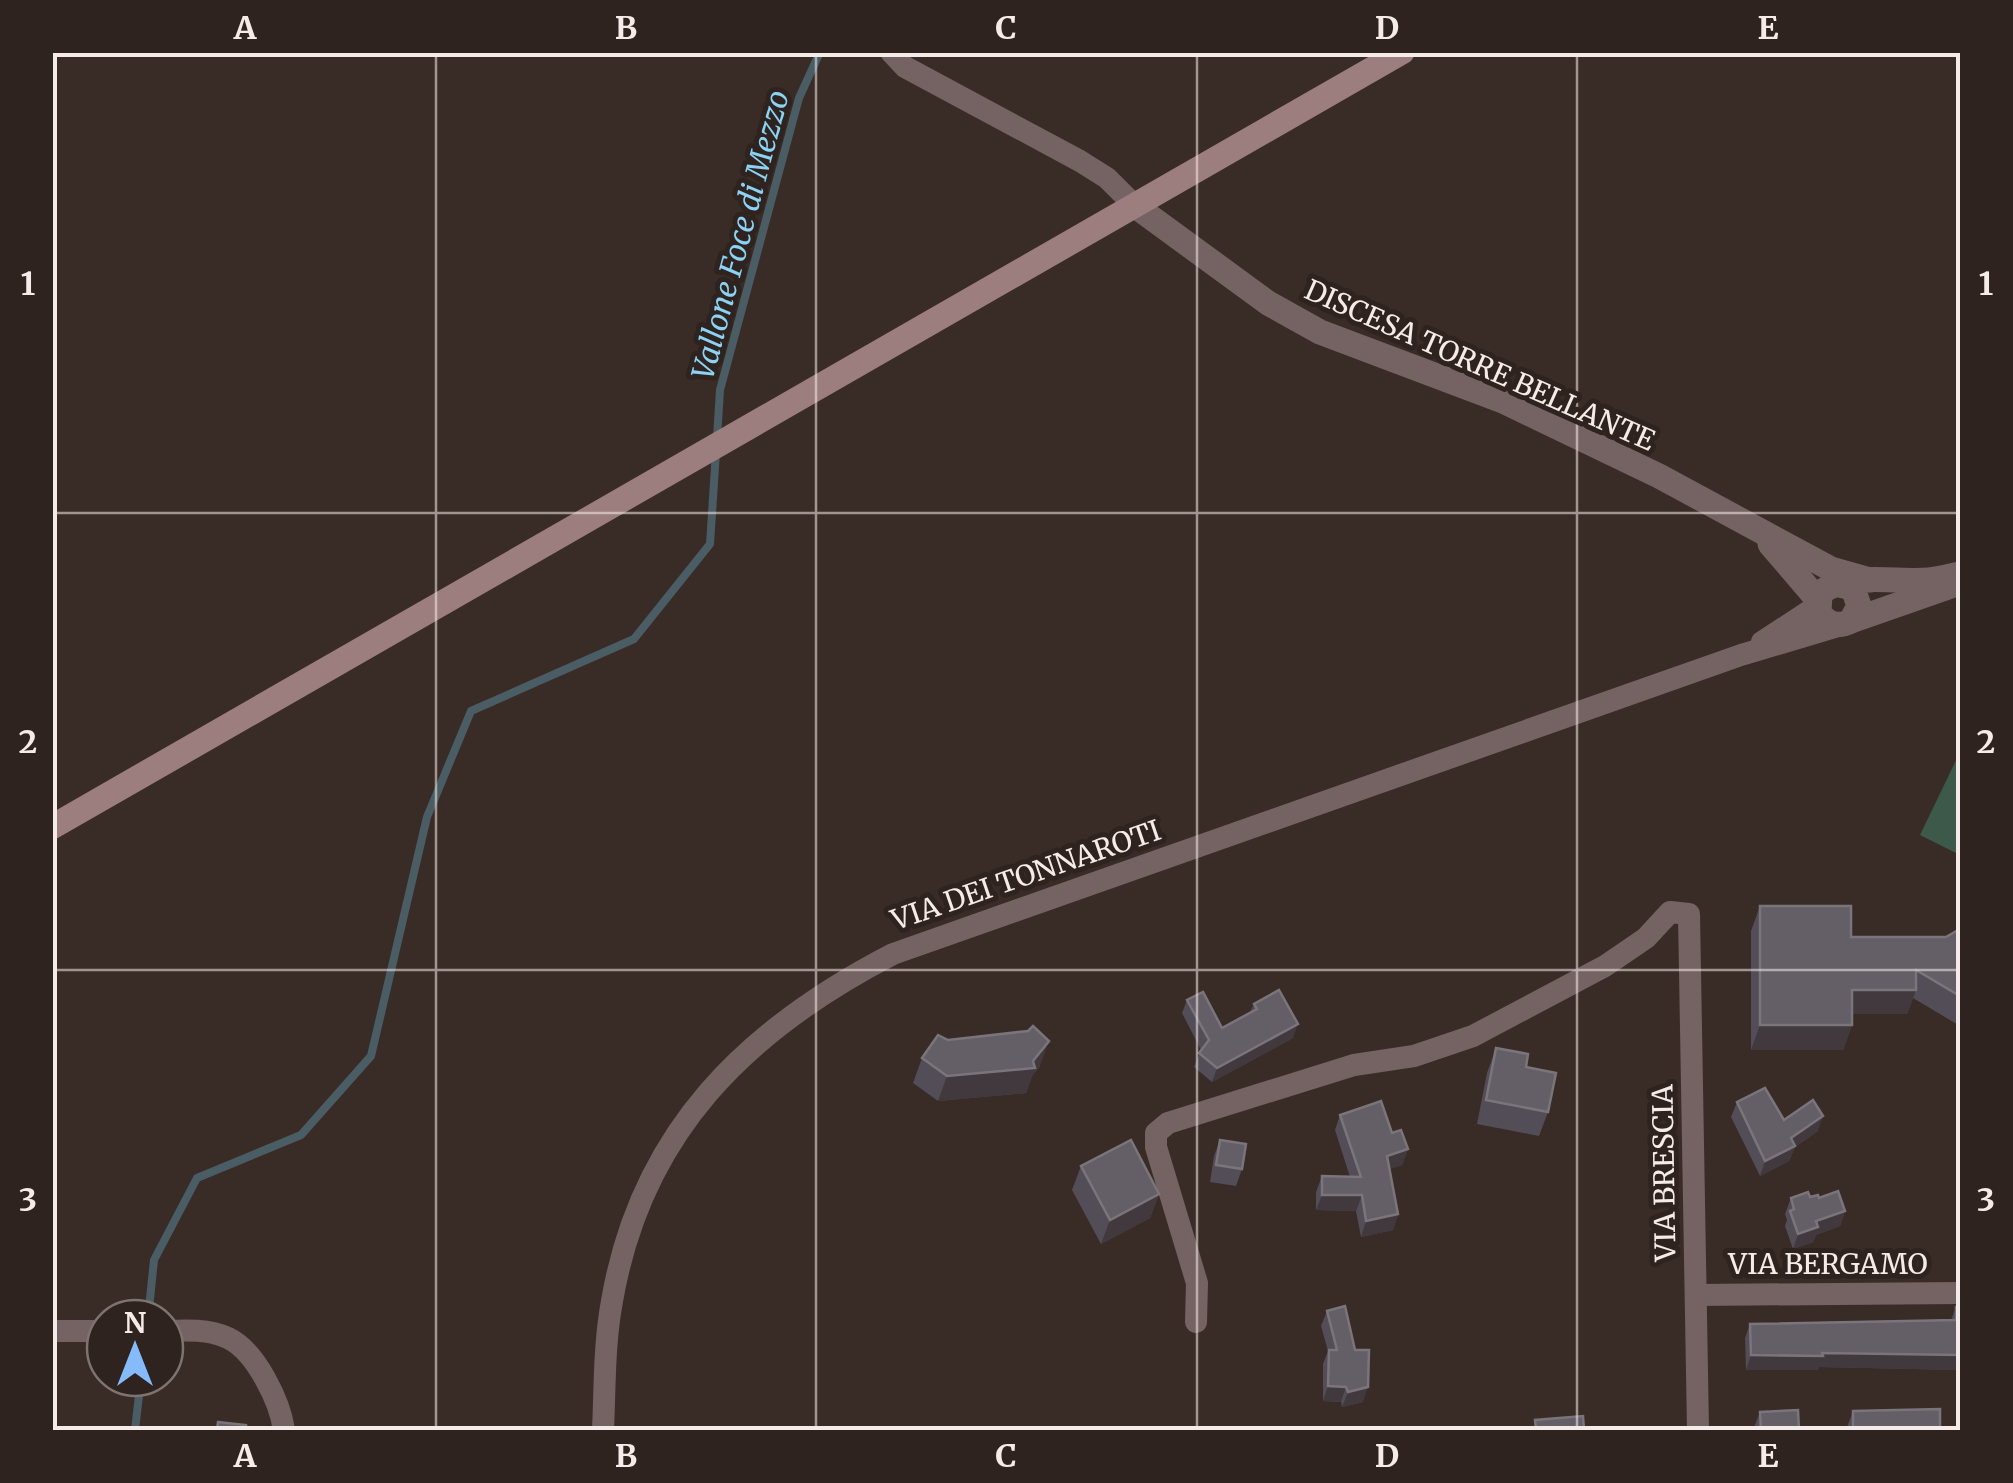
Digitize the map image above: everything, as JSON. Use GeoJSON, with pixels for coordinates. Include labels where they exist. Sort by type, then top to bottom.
{"type":"FeatureCollection","features":[{"type":"Feature","properties":{"kind":"main road"},"geometry":{"type":"LineString","coordinates":[[52,827],[1402,52]]}},
{"type":"Feature","properties":{"kind":"street"},"geometry":{"type":"LineString","coordinates":[[892,52],[906,67],[1080,160],[1107,178],[1134,205]]}},
{"type":"Feature","properties":{"kind":"street","name":"DISCESA TORRE BELLANTE"},"geometry":{"type":"LineString","coordinates":[[1134,205],[1268,304],[1320,332],[1503,401],[1581,436],[1760,533],[1839,587]]}},
{"type":"Feature","properties":{"kind":"street"},"geometry":{"type":"LineString","coordinates":[[1741,655],[1839,587],[1960,574]]}},
{"type":"Feature","properties":{"kind":"street"},"geometry":{"type":"LineString","coordinates":[[1741,655],[1848,623],[1960,583]]}},
{"type":"Feature","properties":{"kind":"street"},"geometry":{"type":"LineString","coordinates":[[1839,587],[1860,606],[1848,623]]}},
{"type":"Feature","properties":{"kind":"street"},"geometry":{"type":"LineString","coordinates":[[1839,587],[1827,622],[1848,623]]}},
{"type":"Feature","properties":{"kind":"street","name":"VIA DEI TONNAROTI"},"geometry":{"type":"LineString","coordinates":[[603,1430],[612,1296],[622,1256],[654,1174],[695,1106],[716,1080],[803,1006],[893,954],[1741,655]]}},
{"type":"Feature","properties":{"kind":"street","name":"VIA BRESCIA"},"geometry":{"type":"LineString","coordinates":[[1196,1322],[1197,1283],[1156,1148],[1156,1133],[1168,1123],[1354,1065],[1414,1056],[1473,1036],[1605,966],[1646,938],[1670,912],[1689,914],[1698,1430]]}},
{"type":"Feature","properties":{"kind":"street","name":"VIA BERGAMO"},"geometry":{"type":"LineString","coordinates":[[1696,1295],[1960,1293]]}},
{"type":"Feature","properties":{"kind":"street"},"geometry":{"type":"LineString","coordinates":[[185,1330],[229,1338],[242,1348],[273,1390],[284,1430]]}},
{"type":"Feature","properties":{"kind":"street"},"geometry":{"type":"LineString","coordinates":[[52,1331],[85,1331]]}},
{"type":"Feature","properties":{"kind":"green space"},"geometry":{"type":"Polygon","coordinates":[[[1960,752],[1960,855],[1920,835],[1960,752]]]}},
{"type":"Feature","properties":{"kind":"building"},"geometry":{"type":"Polygon","coordinates":[[[1760,906],[1851,906],[1851,937],[1946,937],[1960,929],[1960,996],[1916,970],[1916,990],[1852,990],[1852,1025],[1760,1025],[1760,906]]]}},
{"type":"Feature","properties":{"kind":"building"},"geometry":{"type":"Polygon","coordinates":[[[1279,990],[1298,1024],[1217,1068],[1199,1053],[1209,1040],[1187,1000],[1203,992],[1222,1028],[1257,1009],[1254,1004],[1279,990]]]}},
{"type":"Feature","properties":{"kind":"building"},"geometry":{"type":"Polygon","coordinates":[[[1033,1026],[1049,1041],[1033,1061],[1035,1068],[947,1076],[922,1058],[938,1035],[948,1040],[1028,1031],[1033,1026]]]}},
{"type":"Feature","properties":{"kind":"building"},"geometry":{"type":"Polygon","coordinates":[[[1496,1048],[1528,1054],[1526,1067],[1556,1073],[1548,1112],[1486,1100],[1496,1048]]]}},
{"type":"Feature","properties":{"kind":"building"},"geometry":{"type":"Polygon","coordinates":[[[1765,1088],[1784,1120],[1813,1100],[1823,1116],[1791,1138],[1795,1146],[1765,1161],[1737,1102],[1765,1088]]]}},
{"type":"Feature","properties":{"kind":"building"},"geometry":{"type":"Polygon","coordinates":[[[1381,1101],[1392,1133],[1401,1130],[1408,1149],[1387,1156],[1398,1214],[1366,1221],[1362,1195],[1322,1195],[1322,1176],[1361,1177],[1340,1115],[1381,1101]]]}},
{"type":"Feature","properties":{"kind":"building"},"geometry":{"type":"Polygon","coordinates":[[[1131,1140],[1159,1194],[1110,1220],[1081,1166],[1131,1140]]]}},
{"type":"Feature","properties":{"kind":"building"},"geometry":{"type":"Polygon","coordinates":[[[1220,1140],[1246,1144],[1242,1169],[1216,1165],[1220,1140]]]}},
{"type":"Feature","properties":{"kind":"building"},"geometry":{"type":"Polygon","coordinates":[[[1838,1191],[1845,1211],[1816,1221],[1818,1227],[1798,1234],[1790,1211],[1794,1209],[1791,1198],[1808,1192],[1810,1197],[1819,1198],[1838,1191]]]}},
{"type":"Feature","properties":{"kind":"building"},"geometry":{"type":"Polygon","coordinates":[[[1345,1306],[1355,1350],[1369,1350],[1368,1387],[1348,1392],[1346,1387],[1328,1386],[1329,1350],[1337,1350],[1327,1311],[1345,1306]]]}},
{"type":"Feature","properties":{"kind":"building"},"geometry":{"type":"Polygon","coordinates":[[[1956,1307],[1960,1307],[1960,1355],[1751,1355],[1750,1324],[1956,1320],[1956,1307]]]}},
{"type":"Feature","properties":{"kind":"building"},"geometry":{"type":"Polygon","coordinates":[[[1940,1409],[1940,1430],[1853,1430],[1853,1411],[1940,1409]]]}},
{"type":"Feature","properties":{"kind":"building"},"geometry":{"type":"Polygon","coordinates":[[[1798,1410],[1799,1430],[1761,1430],[1760,1412],[1798,1410]]]}},
{"type":"Feature","properties":{"kind":"building"},"geometry":{"type":"Polygon","coordinates":[[[1583,1416],[1584,1430],[1536,1430],[1535,1420],[1583,1416]]]}},
{"type":"Feature","properties":{"kind":"building"},"geometry":{"type":"Polygon","coordinates":[[[218,1422],[246,1425],[246,1430],[217,1430],[218,1422]]]}},
{"type":"Feature","properties":{"kind":"waterway","name":"Vallone Foce di Mezzo"},"geometry":{"type":"LineString","coordinates":[[717,438],[720,390],[799,98],[820,52]]}},
{"type":"Feature","properties":{"kind":"waterway","name":"Vallone Foce di Mezzo"},"geometry":{"type":"LineString","coordinates":[[150,1298],[154,1260],[197,1178],[301,1135],[371,1056],[427,817],[471,711],[634,639],[710,544],[716,452]]}},
{"type":"Feature","properties":{"kind":"waterway","name":"Vallone Foce di Mezzo"},"geometry":{"type":"LineString","coordinates":[[135,1430],[139,1398]]}}]}
